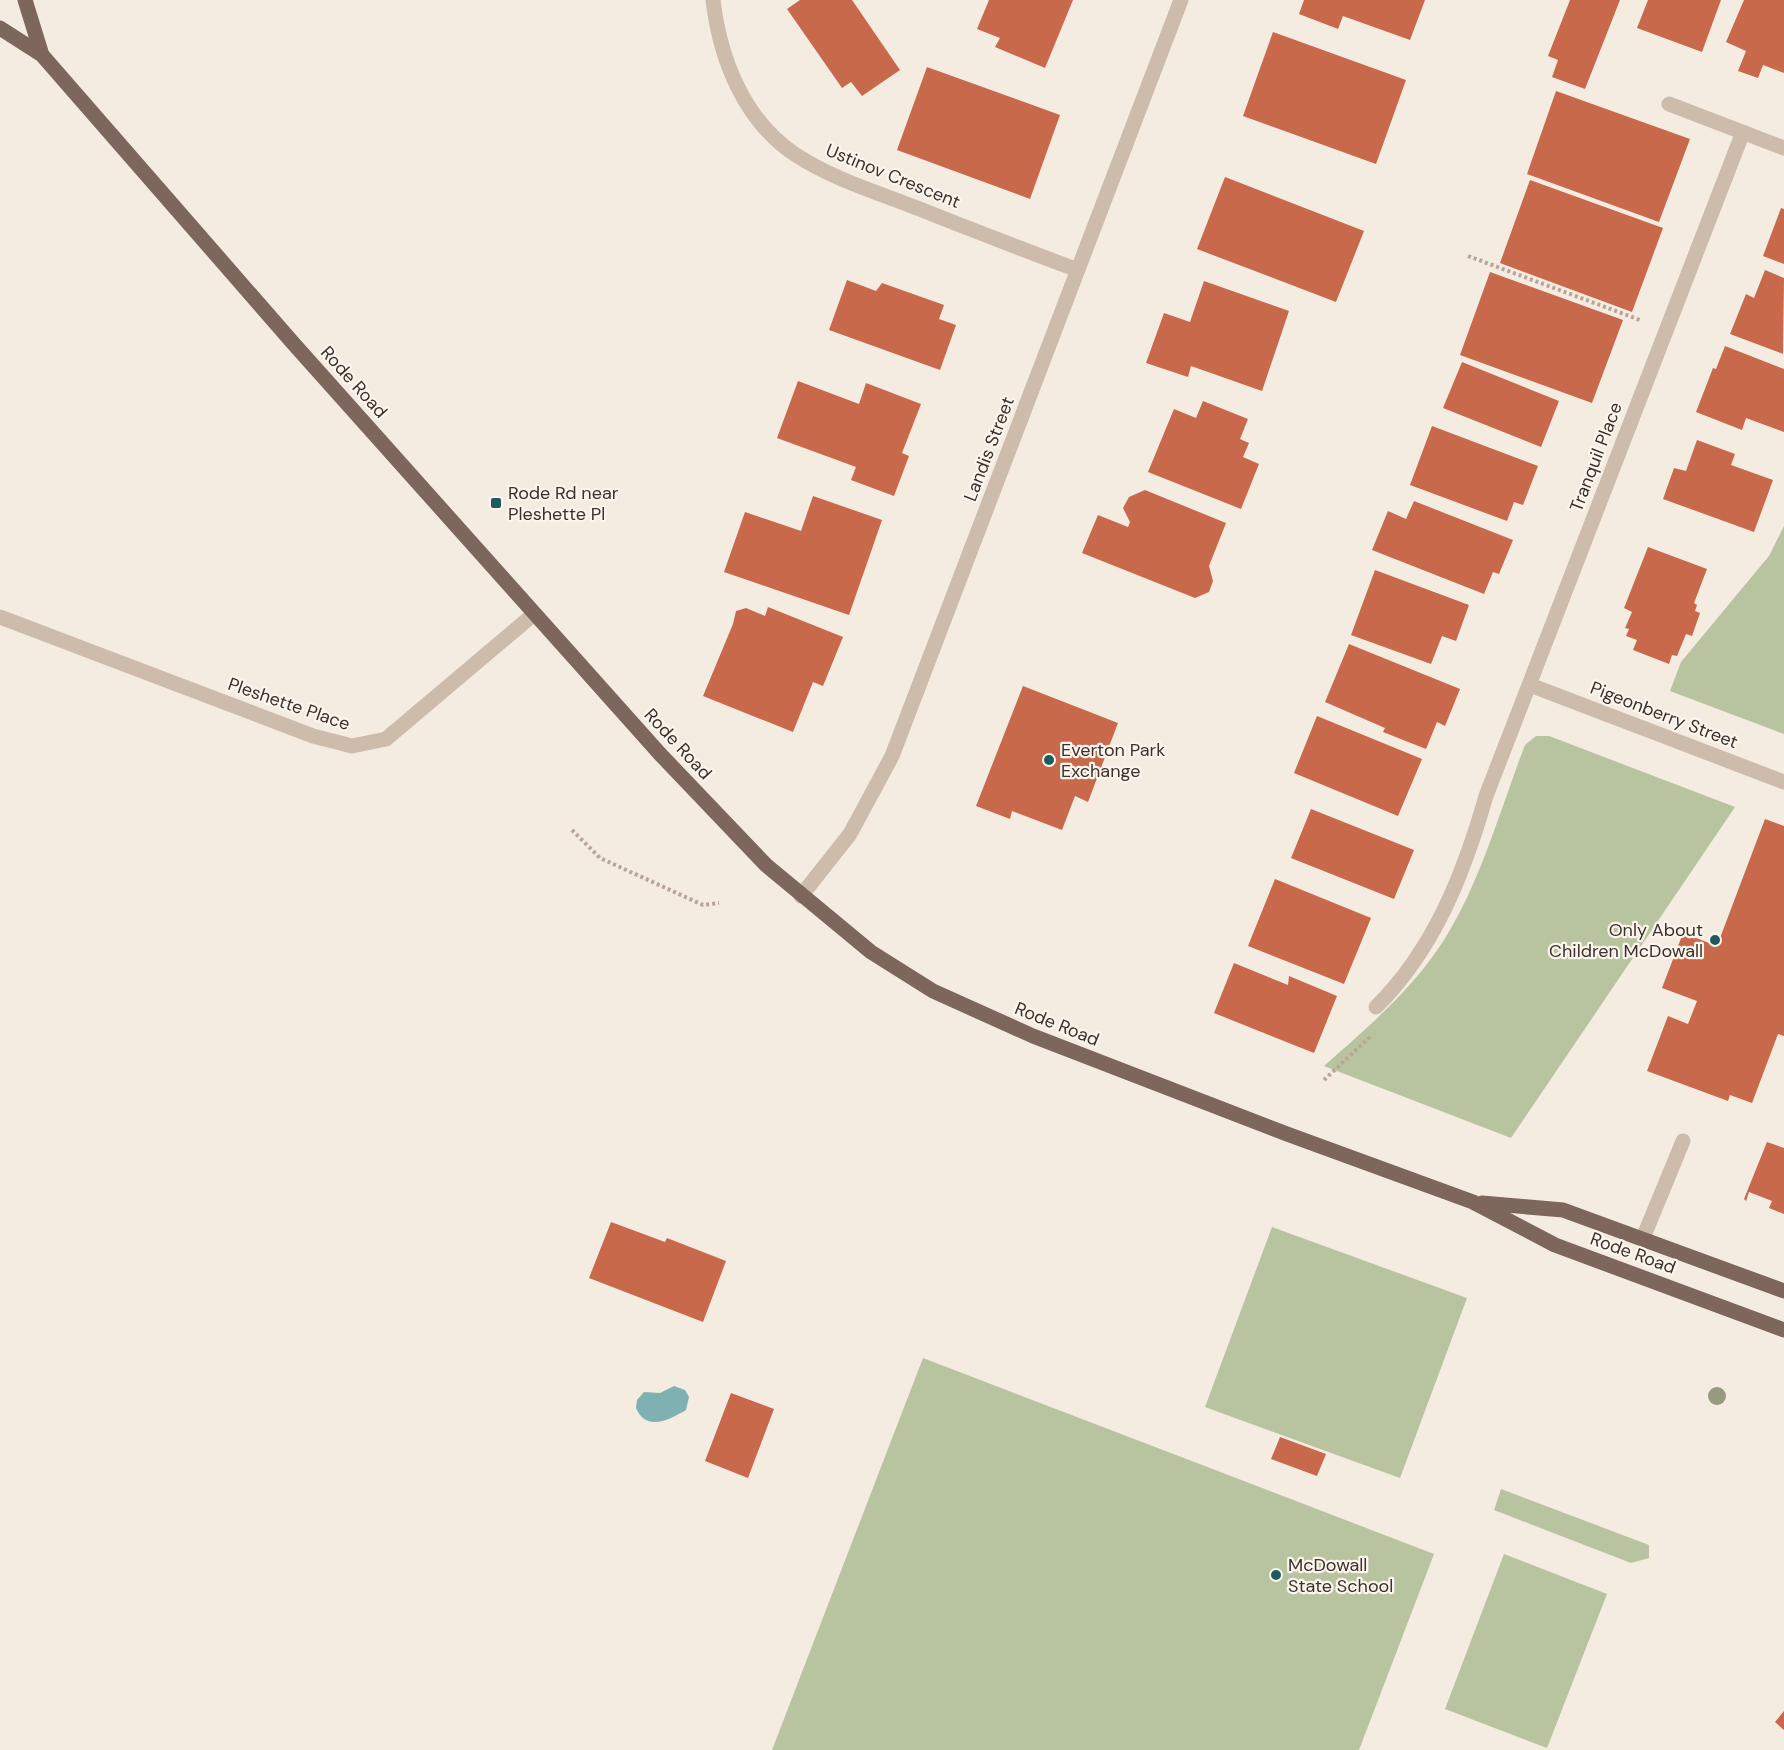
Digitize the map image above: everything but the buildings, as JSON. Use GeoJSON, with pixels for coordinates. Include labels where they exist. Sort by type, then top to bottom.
{"type":"FeatureCollection","features":[{"type":"Feature","properties":{"kind":"main road","name":"Rode Road"},"geometry":{"type":"LineString","coordinates":[[25,0],[42,55]]}},
{"type":"Feature","properties":{"kind":"main road","name":"Rode Road"},"geometry":{"type":"LineString","coordinates":[[0,28],[42,55],[534,614],[683,779],[766,865],[801,896],[900,972],[958,1004],[1287,1134],[1473,1203],[1555,1245],[1784,1330]]}},
{"type":"Feature","properties":{"kind":"main road","name":"Rode Road"},"geometry":{"type":"LineString","coordinates":[[1473,1203],[1563,1210],[1784,1291]]}},
{"type":"Feature","properties":{"kind":"street","name":"Ustinov Crescent"},"geometry":{"type":"LineString","coordinates":[[713,0],[722,50],[734,81],[749,108],[794,154],[845,181],[1078,270]]}},
{"type":"Feature","properties":{"kind":"street","name":"Landis Street"},"geometry":{"type":"LineString","coordinates":[[801,896],[850,834],[892,756],[1180,0]]}},
{"type":"Feature","properties":{"kind":"street"},"geometry":{"type":"LineString","coordinates":[[1669,104],[1784,147]]}},
{"type":"Feature","properties":{"kind":"street","name":"Tranquil Place"},"geometry":{"type":"LineString","coordinates":[[1376,1006],[1394,988],[1451,900],[1486,796],[1743,132]]}},
{"type":"Feature","properties":{"kind":"street","name":"Pleshette Place"},"geometry":{"type":"LineString","coordinates":[[0,617],[313,736],[352,746],[386,739],[534,614]]}},
{"type":"Feature","properties":{"kind":"street","name":"Pigeonberry Street"},"geometry":{"type":"LineString","coordinates":[[1530,685],[1784,782]]}},
{"type":"Feature","properties":{"kind":"street"},"geometry":{"type":"LineString","coordinates":[[1643,1238],[1683,1141]]}},
{"type":"Feature","properties":{"kind":"path"},"geometry":{"type":"LineString","coordinates":[[1468,256],[1666,329]]}},
{"type":"Feature","properties":{"kind":"path"},"geometry":{"type":"LineString","coordinates":[[572,830],[600,858],[703,905],[719,903]]}},
{"type":"Feature","properties":{"kind":"green space"},"geometry":{"type":"Polygon","coordinates":[[[1784,526],[1784,734],[1670,691],[1681,662],[1769,556],[1784,526]]]}},
{"type":"Feature","properties":{"kind":"green space"},"geometry":{"type":"Polygon","coordinates":[[[1536,736],[1549,736],[1735,807],[1511,1138],[1324,1066],[1404,992],[1444,940],[1479,870],[1525,745],[1536,736]]]}},
{"type":"Feature","properties":{"kind":"green space"},"geometry":{"type":"Polygon","coordinates":[[[1272,1227],[1467,1298],[1400,1478],[1205,1407],[1272,1227]]]}},
{"type":"Feature","properties":{"kind":"green space"},"geometry":{"type":"Polygon","coordinates":[[[923,1358],[1434,1554],[1359,1750],[772,1750],[923,1358]]]}},
{"type":"Feature","properties":{"kind":"green space"},"geometry":{"type":"Polygon","coordinates":[[[1501,1489],[1649,1545],[1649,1558],[1631,1563],[1494,1510],[1501,1489]]]}},
{"type":"Feature","properties":{"kind":"green space"},"geometry":{"type":"Polygon","coordinates":[[[1504,1554],[1607,1594],[1547,1748],[1445,1709],[1504,1554]]]}},
{"type":"Feature","properties":{"kind":"water"},"geometry":{"type":"Polygon","coordinates":[[[674,1386],[685,1390],[689,1397],[686,1410],[658,1422],[646,1420],[640,1415],[636,1408],[637,1400],[644,1392],[660,1393],[674,1386]]]}},
{"type":"Feature","properties":{"kind":"place","name":"Rode Rd near Pleshette Pl"},"geometry":{"type":"Point","coordinates":[496,503]}},
{"type":"Feature","properties":{"kind":"place","name":"Everton Park Exchange"},"geometry":{"type":"Point","coordinates":[1049,760]}},
{"type":"Feature","properties":{"kind":"place","name":"Only About Children McDowall"},"geometry":{"type":"Point","coordinates":[1715,940]}},
{"type":"Feature","properties":{"kind":"place","name":"McDowall State School"},"geometry":{"type":"Point","coordinates":[1276,1575]}}]}
